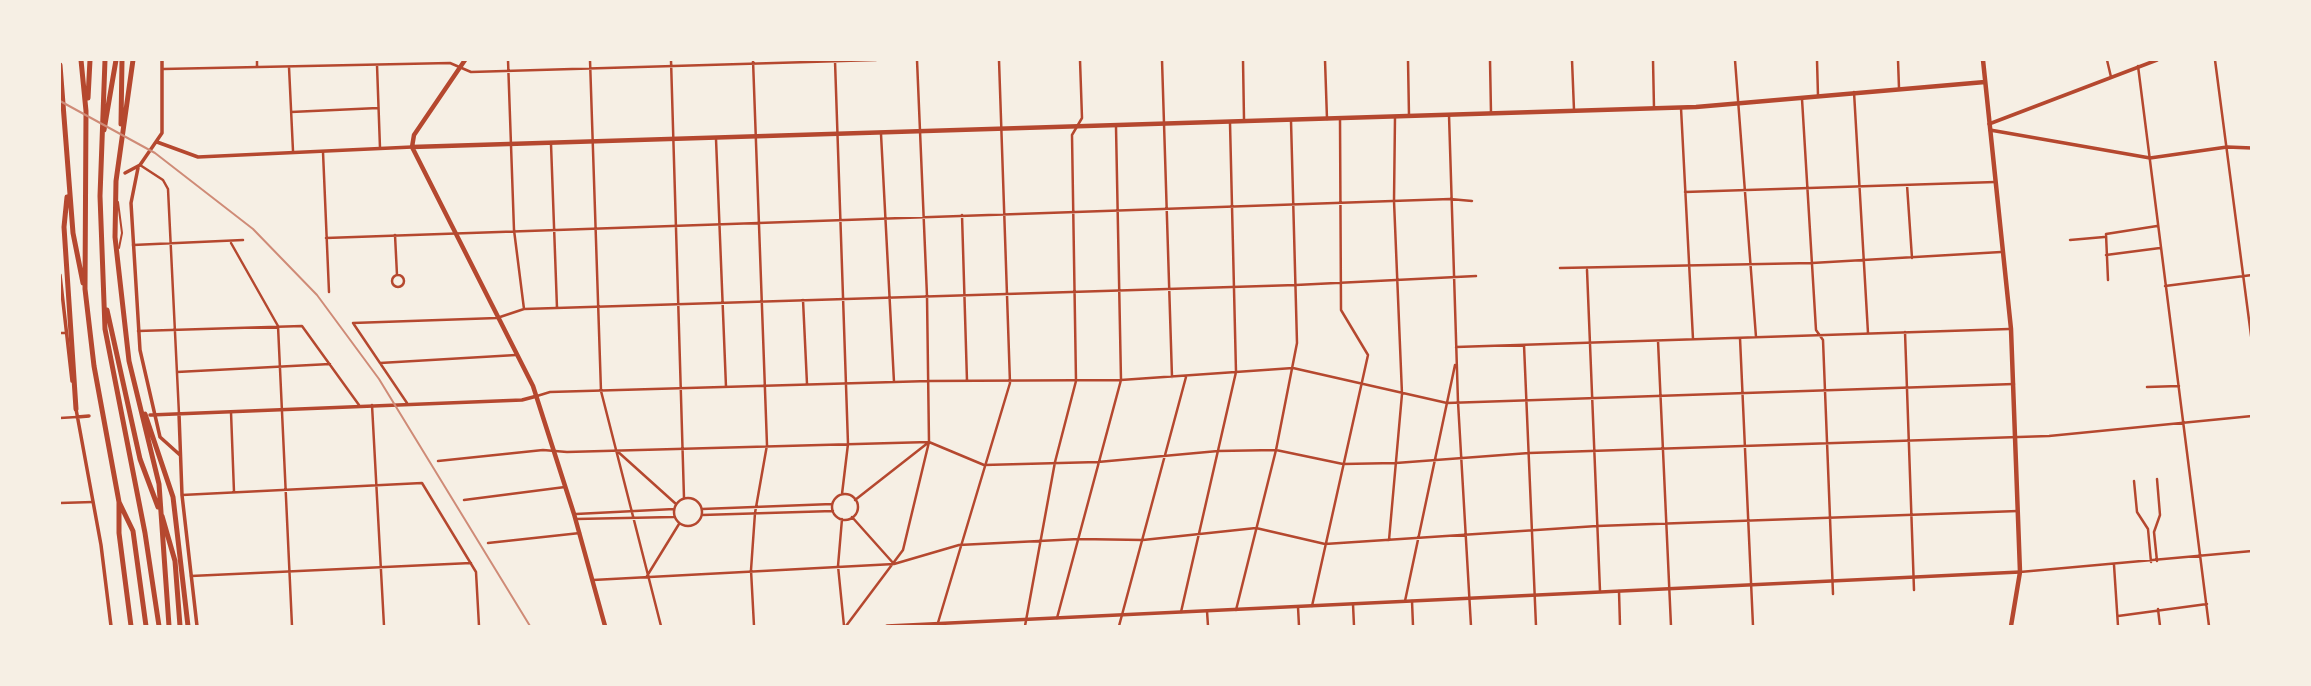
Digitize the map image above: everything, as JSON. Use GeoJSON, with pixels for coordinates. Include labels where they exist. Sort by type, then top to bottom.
{"type":"FeatureCollection","features":[{"type":"Feature","properties":{"kind":"highway"},"geometry":{"type":"LineString","coordinates":[[78,60],[86,111],[85,289],[94,366],[119,502],[119,533],[131,626]]}},
{"type":"Feature","properties":{"kind":"highway"},"geometry":{"type":"LineString","coordinates":[[86,111],[90,60]]}},
{"type":"Feature","properties":{"kind":"highway"},"geometry":{"type":"LineString","coordinates":[[105,60],[100,181],[104,294],[110,362],[145,533],[159,626]]}},
{"type":"Feature","properties":{"kind":"highway"},"geometry":{"type":"LineString","coordinates":[[101,147],[116,60]]}},
{"type":"Feature","properties":{"kind":"highway"},"geometry":{"type":"LineString","coordinates":[[122,60],[122,134]]}},
{"type":"Feature","properties":{"kind":"highway"},"geometry":{"type":"LineString","coordinates":[[132,60],[115,191],[117,256],[125,335],[159,484],[169,626]]}},
{"type":"Feature","properties":{"kind":"highway"},"geometry":{"type":"LineString","coordinates":[[60,65],[78,265],[85,289]]}},
{"type":"Feature","properties":{"kind":"highway"},"geometry":{"type":"LineString","coordinates":[[60,107],[63,118]]}},
{"type":"Feature","properties":{"kind":"highway"},"geometry":{"type":"LineString","coordinates":[[69,181],[64,227],[76,409]]}},
{"type":"Feature","properties":{"kind":"highway"},"geometry":{"type":"LineString","coordinates":[[104,294],[133,432],[151,491],[169,533],[175,561],[180,626]]}},
{"type":"Feature","properties":{"kind":"highway"},"geometry":{"type":"LineString","coordinates":[[140,402],[171,485],[186,583],[188,626]]}},
{"type":"Feature","properties":{"kind":"highway"},"geometry":{"type":"LineString","coordinates":[[119,502],[133,531],[146,626]]}},
{"type":"Feature","properties":{"kind":"main road"},"geometry":{"type":"LineString","coordinates":[[465,60],[414,135],[412,147],[537,396],[580,533],[605,626]]}},
{"type":"Feature","properties":{"kind":"main road"},"geometry":{"type":"LineString","coordinates":[[1983,60],[2011,329],[2014,384],[2020,572],[2011,626]]}},
{"type":"Feature","properties":{"kind":"main road"},"geometry":{"type":"LineString","coordinates":[[412,147],[1116,127],[1681,107],[1985,82]]}},
{"type":"Feature","properties":{"kind":"street"},"geometry":{"type":"LineString","coordinates":[[162,60],[163,130],[139,167],[131,203],[138,331],[152,415],[162,441],[180,455]]}},
{"type":"Feature","properties":{"kind":"street"},"geometry":{"type":"LineString","coordinates":[[257,60],[257,67]]}},
{"type":"Feature","properties":{"kind":"street"},"geometry":{"type":"LineString","coordinates":[[353,60],[354,65]]}},
{"type":"Feature","properties":{"kind":"street"},"geometry":{"type":"LineString","coordinates":[[508,60],[514,230],[524,309]]}},
{"type":"Feature","properties":{"kind":"street"},"geometry":{"type":"LineString","coordinates":[[590,60],[601,391],[646,576],[661,626]]}},
{"type":"Feature","properties":{"kind":"street"},"geometry":{"type":"LineString","coordinates":[[575,517],[675,507],[684,499],[671,60]]}},
{"type":"Feature","properties":{"kind":"street"},"geometry":{"type":"LineString","coordinates":[[702,509],[832,504],[842,494],[848,444],[835,60]]}},
{"type":"Feature","properties":{"kind":"street"},"geometry":{"type":"LineString","coordinates":[[163,69],[413,62],[450,63],[471,72],[753,61],[876,60]]}},
{"type":"Feature","properties":{"kind":"street"},"geometry":{"type":"LineString","coordinates":[[845,626],[903,550],[929,442],[928,296],[917,60]]}},
{"type":"Feature","properties":{"kind":"street"},"geometry":{"type":"LineString","coordinates":[[937,625],[1010,383],[1002,214],[999,60]]}},
{"type":"Feature","properties":{"kind":"street"},"geometry":{"type":"LineString","coordinates":[[1025,626],[1055,462],[1076,381],[1072,135],[1082,118],[1080,60]]}},
{"type":"Feature","properties":{"kind":"street"},"geometry":{"type":"LineString","coordinates":[[1162,60],[1172,377]]}},
{"type":"Feature","properties":{"kind":"street"},"geometry":{"type":"LineString","coordinates":[[1243,60],[1245,122]]}},
{"type":"Feature","properties":{"kind":"street"},"geometry":{"type":"LineString","coordinates":[[1325,60],[1327,119]]}},
{"type":"Feature","properties":{"kind":"street"},"geometry":{"type":"LineString","coordinates":[[1408,60],[1409,116]]}},
{"type":"Feature","properties":{"kind":"street"},"geometry":{"type":"LineString","coordinates":[[1490,60],[1491,113]]}},
{"type":"Feature","properties":{"kind":"street"},"geometry":{"type":"LineString","coordinates":[[1572,60],[1574,110]]}},
{"type":"Feature","properties":{"kind":"street"},"geometry":{"type":"LineString","coordinates":[[1653,60],[1654,108]]}},
{"type":"Feature","properties":{"kind":"street"},"geometry":{"type":"LineString","coordinates":[[1735,60],[1753,265],[1756,337]]}},
{"type":"Feature","properties":{"kind":"street"},"geometry":{"type":"LineString","coordinates":[[1817,60],[1818,96]]}},
{"type":"Feature","properties":{"kind":"street"},"geometry":{"type":"LineString","coordinates":[[1898,60],[1899,88]]}},
{"type":"Feature","properties":{"kind":"street"},"geometry":{"type":"LineString","coordinates":[[2107,60],[2111,78]]}},
{"type":"Feature","properties":{"kind":"street"},"geometry":{"type":"LineString","coordinates":[[1989,127],[2157,60]]}},
{"type":"Feature","properties":{"kind":"street"},"geometry":{"type":"LineString","coordinates":[[2215,60],[2252,343]]}},
{"type":"Feature","properties":{"kind":"street"},"geometry":{"type":"LineString","coordinates":[[753,61],[764,302],[767,445],[755,513],[751,570],[754,626]]}},
{"type":"Feature","properties":{"kind":"street"},"geometry":{"type":"LineString","coordinates":[[377,65],[380,148]]}},
{"type":"Feature","properties":{"kind":"street"},"geometry":{"type":"LineString","coordinates":[[2138,66],[2209,626]]}},
{"type":"Feature","properties":{"kind":"street"},"geometry":{"type":"LineString","coordinates":[[289,67],[293,151]]}},
{"type":"Feature","properties":{"kind":"street"},"geometry":{"type":"LineString","coordinates":[[1854,92],[1868,333]]}},
{"type":"Feature","properties":{"kind":"street"},"geometry":{"type":"LineString","coordinates":[[1801,97],[1816,330],[1823,340],[1833,594]]}},
{"type":"Feature","properties":{"kind":"street"},"geometry":{"type":"LineString","coordinates":[[1681,107],[1693,339]]}},
{"type":"Feature","properties":{"kind":"street"},"geometry":{"type":"LineString","coordinates":[[291,112],[378,108]]}},
{"type":"Feature","properties":{"kind":"street"},"geometry":{"type":"LineString","coordinates":[[1449,115],[1460,458],[1471,626]]}},
{"type":"Feature","properties":{"kind":"street"},"geometry":{"type":"LineString","coordinates":[[1389,540],[1402,394],[1400,279],[1394,201],[1395,117]]}},
{"type":"Feature","properties":{"kind":"street"},"geometry":{"type":"LineString","coordinates":[[1312,606],[1368,355],[1341,310],[1340,119]]}},
{"type":"Feature","properties":{"kind":"street"},"geometry":{"type":"LineString","coordinates":[[1236,610],[1276,450],[1297,343],[1291,121]]}},
{"type":"Feature","properties":{"kind":"street"},"geometry":{"type":"LineString","coordinates":[[1181,612],[1236,372],[1230,122]]}},
{"type":"Feature","properties":{"kind":"street"},"geometry":{"type":"LineString","coordinates":[[1057,618],[1121,380],[1116,127]]}},
{"type":"Feature","properties":{"kind":"street"},"geometry":{"type":"LineString","coordinates":[[1989,127],[2150,158],[2227,147],[2252,148]]}},
{"type":"Feature","properties":{"kind":"street"},"geometry":{"type":"LineString","coordinates":[[881,134],[894,382]]}},
{"type":"Feature","properties":{"kind":"street"},"geometry":{"type":"LineString","coordinates":[[716,139],[726,387]]}},
{"type":"Feature","properties":{"kind":"street"},"geometry":{"type":"LineString","coordinates":[[157,142],[198,157],[412,147]]}},
{"type":"Feature","properties":{"kind":"street"},"geometry":{"type":"LineString","coordinates":[[551,143],[557,308]]}},
{"type":"Feature","properties":{"kind":"street"},"geometry":{"type":"LineString","coordinates":[[323,150],[329,292]]}},
{"type":"Feature","properties":{"kind":"street"},"geometry":{"type":"LineString","coordinates":[[125,173],[139,167]]}},
{"type":"Feature","properties":{"kind":"street"},"geometry":{"type":"LineString","coordinates":[[139,167],[166,184],[182,495],[197,626]]}},
{"type":"Feature","properties":{"kind":"street"},"geometry":{"type":"LineString","coordinates":[[1685,192],[1995,182]]}},
{"type":"Feature","properties":{"kind":"street"},"geometry":{"type":"LineString","coordinates":[[1906,186],[1912,258]]}},
{"type":"Feature","properties":{"kind":"street"},"geometry":{"type":"LineString","coordinates":[[326,237],[887,217],[1073,214],[1340,202],[1450,199],[1472,201]]}},
{"type":"Feature","properties":{"kind":"street"},"geometry":{"type":"LineString","coordinates":[[962,215],[967,382]]}},
{"type":"Feature","properties":{"kind":"street"},"geometry":{"type":"LineString","coordinates":[[2070,240],[2104,237],[2110,232],[2157,226]]}},
{"type":"Feature","properties":{"kind":"street"},"geometry":{"type":"LineString","coordinates":[[395,234],[397,275]]}},
{"type":"Feature","properties":{"kind":"street"},"geometry":{"type":"LineString","coordinates":[[2104,237],[2108,280]]}},
{"type":"Feature","properties":{"kind":"street"},"geometry":{"type":"LineString","coordinates":[[133,245],[231,243],[243,240]]}},
{"type":"Feature","properties":{"kind":"street"},"geometry":{"type":"LineString","coordinates":[[231,243],[278,326],[292,626]]}},
{"type":"Feature","properties":{"kind":"street"},"geometry":{"type":"LineString","coordinates":[[2106,255],[2160,248]]}},
{"type":"Feature","properties":{"kind":"street"},"geometry":{"type":"LineString","coordinates":[[1560,268],[1587,270],[1812,264],[2003,252]]}},
{"type":"Feature","properties":{"kind":"street"},"geometry":{"type":"LineString","coordinates":[[1587,270],[1600,592]]}},
{"type":"Feature","properties":{"kind":"street"},"geometry":{"type":"LineString","coordinates":[[60,275],[62,333],[93,502],[111,626]]}},
{"type":"Feature","properties":{"kind":"street"},"geometry":{"type":"LineString","coordinates":[[2165,286],[2252,275]]}},
{"type":"Feature","properties":{"kind":"street"},"geometry":{"type":"LineString","coordinates":[[407,403],[353,323],[497,318],[524,309],[1296,285],[1475,276]]}},
{"type":"Feature","properties":{"kind":"street"},"geometry":{"type":"LineString","coordinates":[[2245,299],[2252,298]]}},
{"type":"Feature","properties":{"kind":"street"},"geometry":{"type":"LineString","coordinates":[[803,300],[807,384]]}},
{"type":"Feature","properties":{"kind":"street"},"geometry":{"type":"LineString","coordinates":[[138,331],[302,326],[359,405]]}},
{"type":"Feature","properties":{"kind":"street"},"geometry":{"type":"LineString","coordinates":[[1456,347],[2011,329]]}},
{"type":"Feature","properties":{"kind":"street"},"geometry":{"type":"LineString","coordinates":[[1905,332],[1914,590]]}},
{"type":"Feature","properties":{"kind":"street"},"geometry":{"type":"LineString","coordinates":[[1740,338],[1753,626]]}},
{"type":"Feature","properties":{"kind":"street"},"geometry":{"type":"LineString","coordinates":[[1658,341],[1671,626]]}},
{"type":"Feature","properties":{"kind":"street"},"geometry":{"type":"LineString","coordinates":[[1524,345],[1536,626]]}},
{"type":"Feature","properties":{"kind":"street"},"geometry":{"type":"LineString","coordinates":[[380,363],[517,355]]}},
{"type":"Feature","properties":{"kind":"street"},"geometry":{"type":"LineString","coordinates":[[1405,601],[1456,362]]}},
{"type":"Feature","properties":{"kind":"street"},"geometry":{"type":"LineString","coordinates":[[177,372],[330,364]]}},
{"type":"Feature","properties":{"kind":"street"},"geometry":{"type":"LineString","coordinates":[[152,415],[522,400],[537,396],[601,391],[929,381],[1010,383],[1121,380],[1293,368],[1447,403],[2014,384]]}},
{"type":"Feature","properties":{"kind":"street"},"geometry":{"type":"LineString","coordinates":[[1119,626],[1186,376]]}},
{"type":"Feature","properties":{"kind":"street"},"geometry":{"type":"LineString","coordinates":[[2147,387],[2179,386]]}},
{"type":"Feature","properties":{"kind":"street"},"geometry":{"type":"LineString","coordinates":[[372,405],[384,626]]}},
{"type":"Feature","properties":{"kind":"street"},"geometry":{"type":"LineString","coordinates":[[230,410],[234,492]]}},
{"type":"Feature","properties":{"kind":"street"},"geometry":{"type":"LineString","coordinates":[[60,418],[89,416]]}},
{"type":"Feature","properties":{"kind":"street"},"geometry":{"type":"LineString","coordinates":[[438,461],[554,450],[929,442],[984,465],[1276,450],[1343,464],[1396,463],[1529,453],[2016,438],[2184,425],[2252,416]]}},
{"type":"Feature","properties":{"kind":"street"},"geometry":{"type":"LineString","coordinates":[[855,500],[929,442]]}},
{"type":"Feature","properties":{"kind":"street"},"geometry":{"type":"LineString","coordinates":[[616,450],[675,507]]}},
{"type":"Feature","properties":{"kind":"street"},"geometry":{"type":"LineString","coordinates":[[2157,479],[2160,515],[2154,532],[2158,561]]}},
{"type":"Feature","properties":{"kind":"street"},"geometry":{"type":"LineString","coordinates":[[2134,481],[2137,512],[2148,529],[2151,562]]}},
{"type":"Feature","properties":{"kind":"street"},"geometry":{"type":"LineString","coordinates":[[182,495],[419,482],[426,486],[476,572],[479,626]]}},
{"type":"Feature","properties":{"kind":"street"},"geometry":{"type":"LineString","coordinates":[[464,500],[566,487]]}},
{"type":"Feature","properties":{"kind":"street"},"geometry":{"type":"LineString","coordinates":[[842,494],[855,500]]}},
{"type":"Feature","properties":{"kind":"street"},"geometry":{"type":"LineString","coordinates":[[675,507],[674,517],[679,524],[693,526],[702,515],[702,509],[697,501],[684,499]]}},
{"type":"Feature","properties":{"kind":"street"},"geometry":{"type":"LineString","coordinates":[[702,515],[833,512],[842,519],[852,517],[857,511],[855,500]]}},
{"type":"Feature","properties":{"kind":"street"},"geometry":{"type":"LineString","coordinates":[[60,503],[93,502]]}},
{"type":"Feature","properties":{"kind":"street"},"geometry":{"type":"LineString","coordinates":[[832,504],[833,512]]}},
{"type":"Feature","properties":{"kind":"street"},"geometry":{"type":"LineString","coordinates":[[593,580],[894,564],[959,545],[1079,539],[1143,540],[1256,528],[1325,544],[1597,526],[2018,511]]}},
{"type":"Feature","properties":{"kind":"street"},"geometry":{"type":"LineString","coordinates":[[575,517],[674,517]]}},
{"type":"Feature","properties":{"kind":"street"},"geometry":{"type":"LineString","coordinates":[[852,517],[894,564]]}},
{"type":"Feature","properties":{"kind":"street"},"geometry":{"type":"LineString","coordinates":[[842,519],[838,566],[845,626]]}},
{"type":"Feature","properties":{"kind":"street"},"geometry":{"type":"LineString","coordinates":[[646,576],[679,524]]}},
{"type":"Feature","properties":{"kind":"street"},"geometry":{"type":"LineString","coordinates":[[488,543],[580,533]]}},
{"type":"Feature","properties":{"kind":"street"},"geometry":{"type":"LineString","coordinates":[[887,626],[2020,572],[2252,551]]}},
{"type":"Feature","properties":{"kind":"street"},"geometry":{"type":"LineString","coordinates":[[191,576],[472,563]]}},
{"type":"Feature","properties":{"kind":"street"},"geometry":{"type":"LineString","coordinates":[[2114,565],[2118,626]]}},
{"type":"Feature","properties":{"kind":"street"},"geometry":{"type":"LineString","coordinates":[[1619,591],[1620,626]]}},
{"type":"Feature","properties":{"kind":"street"},"geometry":{"type":"LineString","coordinates":[[1412,601],[1413,626]]}},
{"type":"Feature","properties":{"kind":"street"},"geometry":{"type":"LineString","coordinates":[[1353,604],[1354,626]]}},
{"type":"Feature","properties":{"kind":"street"},"geometry":{"type":"LineString","coordinates":[[2118,615],[2207,604]]}},
{"type":"Feature","properties":{"kind":"street"},"geometry":{"type":"LineString","coordinates":[[1298,607],[1299,626]]}},
{"type":"Feature","properties":{"kind":"street"},"geometry":{"type":"LineString","coordinates":[[2158,609],[2160,626]]}},
{"type":"Feature","properties":{"kind":"street"},"geometry":{"type":"LineString","coordinates":[[1208,611],[1208,626]]}},
{"type":"Feature","properties":{"kind":"railway"},"geometry":{"type":"LineString","coordinates":[[60,101],[155,153],[253,229],[317,295],[379,379],[530,626]]}}]}
